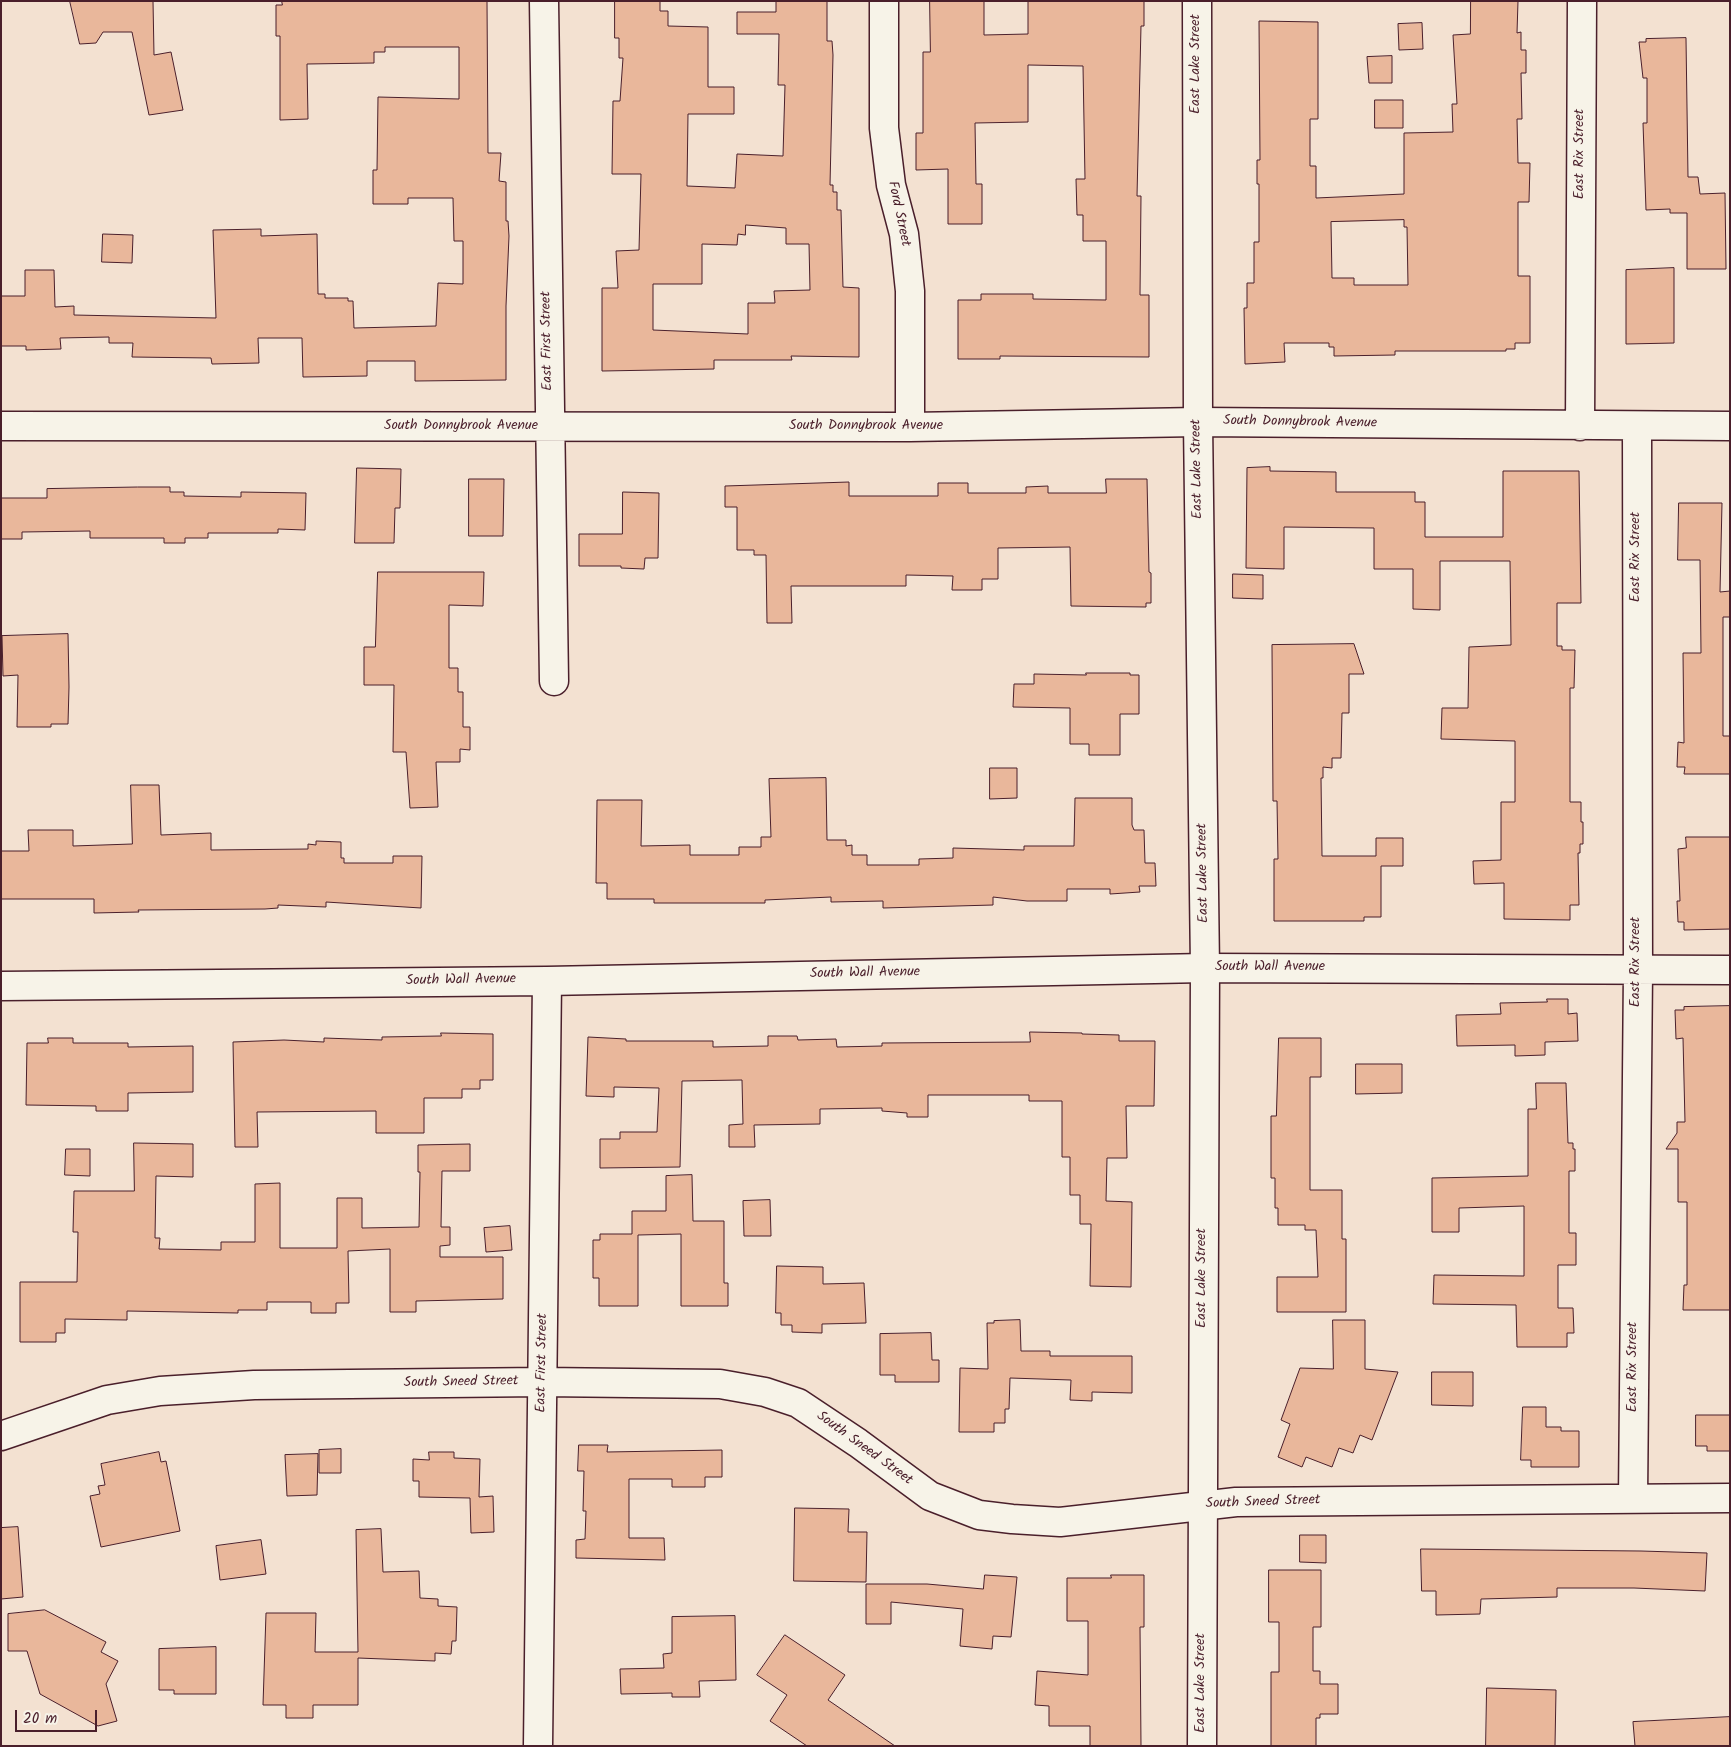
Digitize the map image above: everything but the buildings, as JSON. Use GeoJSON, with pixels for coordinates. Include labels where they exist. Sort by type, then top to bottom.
{"type":"FeatureCollection","features":[{"type":"Feature","properties":{"kind":"street","name":"East First Street"},"geometry":{"type":"LineString","coordinates":[[544,1],[554,681]]}},
{"type":"Feature","properties":{"kind":"street","name":"Ford Street"},"geometry":{"type":"LineString","coordinates":[[884,1],[884,128],[891,185],[905,244],[910,292],[910,427]]}},
{"type":"Feature","properties":{"kind":"street","name":"East Lake Street"},"geometry":{"type":"LineString","coordinates":[[1197,1],[1198,422],[1205,968],[1202,1746]]}},
{"type":"Feature","properties":{"kind":"street","name":"East Rix Street"},"geometry":{"type":"LineString","coordinates":[[1580,426],[1582,1]]}},
{"type":"Feature","properties":{"kind":"street","name":"South Donnybrook Avenue"},"geometry":{"type":"LineString","coordinates":[[1,426],[910,427],[1198,422],[1730,426]]}},
{"type":"Feature","properties":{"kind":"street","name":"East Rix Street"},"geometry":{"type":"LineString","coordinates":[[1633,1498],[1638,971],[1637,426]]}},
{"type":"Feature","properties":{"kind":"street","name":"South Wall Avenue"},"geometry":{"type":"LineString","coordinates":[[1,986],[547,981],[1205,968],[1730,970]]}},
{"type":"Feature","properties":{"kind":"street","name":"East First Street"},"geometry":{"type":"LineString","coordinates":[[538,1746],[547,981]]}},
{"type":"Feature","properties":{"kind":"street","name":"South Sneed Street"},"geometry":{"type":"LineString","coordinates":[[1,1436],[106,1400],[160,1391],[254,1385],[542,1382],[720,1384],[764,1392],[798,1403],[858,1443],[930,1496],[979,1515],[1060,1522],[1236,1502],[1730,1498]]}}]}
